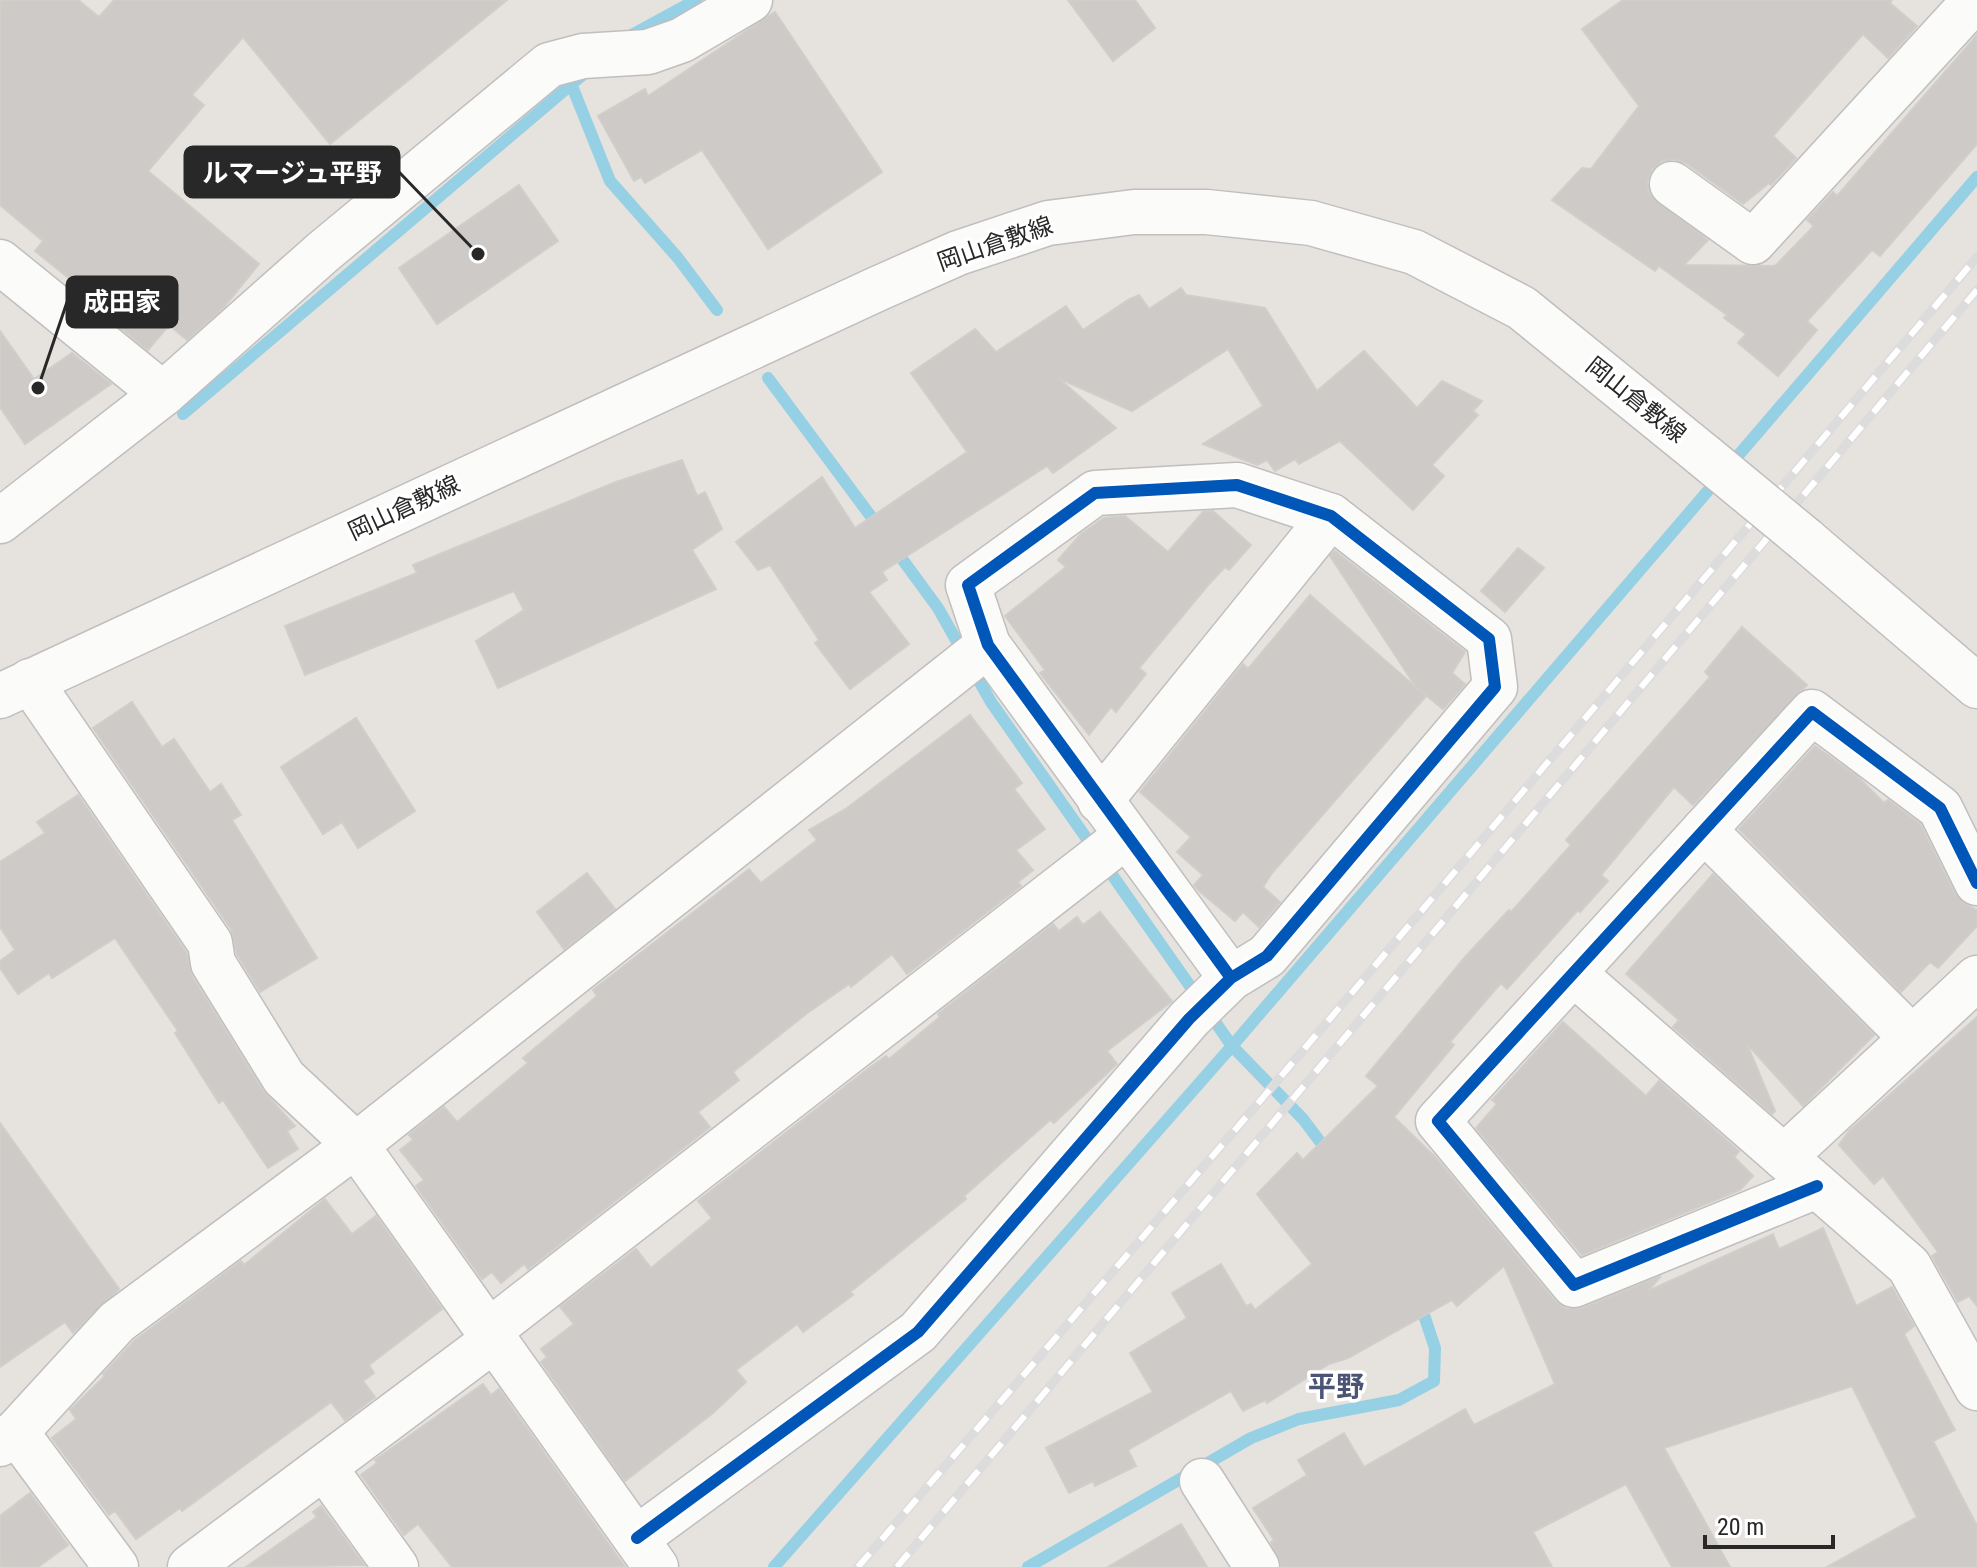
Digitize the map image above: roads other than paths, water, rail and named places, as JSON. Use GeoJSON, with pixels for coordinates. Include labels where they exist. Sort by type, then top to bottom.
{"type":"FeatureCollection","features":[{"type":"Feature","properties":{"kind":"street"},"geometry":{"type":"LineString","coordinates":[[0,521],[163,394],[323,252],[549,65],[648,52],[682,40],[750,0]]}},
{"type":"Feature","properties":{"kind":"street"},"geometry":{"type":"LineString","coordinates":[[1672,184],[1753,242],[1975,0]]}},
{"type":"Feature","properties":{"kind":"street","name":"岡山倉敷線"},"geometry":{"type":"LineString","coordinates":[[15,688],[958,253],[1048,223],[1134,212],[1207,212],[1311,223],[1414,252],[1522,308],[1806,540],[1977,686]]}},
{"type":"Feature","properties":{"kind":"street"},"geometry":{"type":"LineString","coordinates":[[0,262],[163,394]]}},
{"type":"Feature","properties":{"kind":"street"},"geometry":{"type":"LineString","coordinates":[[15,688],[210,943],[213,963],[284,1078],[356,1145],[646,1553],[918,1332],[1213,996],[1267,956],[1495,687],[1489,639],[1331,516],[1237,485],[1095,493],[968,585],[973,657],[1100,801],[1107,851],[1213,996]]}},
{"type":"Feature","properties":{"kind":"street"},"geometry":{"type":"LineString","coordinates":[[1100,801],[1331,516]]}},
{"type":"Feature","properties":{"kind":"street"},"geometry":{"type":"LineString","coordinates":[[116,1567],[8,1438],[117,1322],[356,1145],[973,657]]}},
{"type":"Feature","properties":{"kind":"street"},"geometry":{"type":"LineString","coordinates":[[1817,1186],[1574,1285],[1438,1121],[1812,712],[1940,808],[1977,883]]}},
{"type":"Feature","properties":{"kind":"street"},"geometry":{"type":"LineString","coordinates":[[1704,830],[1912,1038]]}},
{"type":"Feature","properties":{"kind":"street"},"geometry":{"type":"LineString","coordinates":[[190,1567],[324,1467],[1107,851]]}},
{"type":"Feature","properties":{"kind":"street"},"geometry":{"type":"LineString","coordinates":[[1573,973],[1909,1266],[1977,1388]]}},
{"type":"Feature","properties":{"kind":"street"},"geometry":{"type":"LineString","coordinates":[[1784,1157],[1977,978]]}},
{"type":"Feature","properties":{"kind":"street"},"geometry":{"type":"LineString","coordinates":[[324,1467],[396,1567]]}},
{"type":"Feature","properties":{"kind":"street"},"geometry":{"type":"LineString","coordinates":[[1202,1481],[1257,1567]]}},
{"type":"Feature","properties":{"kind":"waterway"},"geometry":{"type":"LineString","coordinates":[[628,37],[696,0]]}},
{"type":"Feature","properties":{"kind":"waterway"},"geometry":{"type":"LineString","coordinates":[[183,414],[586,72]]}},
{"type":"Feature","properties":{"kind":"waterway"},"geometry":{"type":"LineString","coordinates":[[572,86],[610,181],[678,258],[717,310]]}},
{"type":"Feature","properties":{"kind":"waterway"},"geometry":{"type":"LineString","coordinates":[[774,1567],[1232,1046],[1977,177]]}},
{"type":"Feature","properties":{"kind":"waterway"},"geometry":{"type":"LineString","coordinates":[[768,378],[881,530]]}},
{"type":"Feature","properties":{"kind":"waterway"},"geometry":{"type":"LineString","coordinates":[[894,548],[938,608],[991,702],[1232,1046],[1303,1119],[1330,1155]]}},
{"type":"Feature","properties":{"kind":"waterway"},"geometry":{"type":"LineString","coordinates":[[1028,1567],[1251,1438],[1299,1419],[1399,1400],[1434,1381],[1435,1348],[1420,1303]]}},
{"type":"Feature","properties":{"kind":"railway"},"geometry":{"type":"LineString","coordinates":[[858,1567],[1260,1101],[1977,257]]}},
{"type":"Feature","properties":{"kind":"railway"},"geometry":{"type":"LineString","coordinates":[[897,1567],[1977,290]]}},
{"type":"Feature","properties":{"kind":"place","name":"ルマージュ平野"},"geometry":{"type":"Point","coordinates":[478,254]}},
{"type":"Feature","properties":{"kind":"place","name":"成田家"},"geometry":{"type":"Point","coordinates":[38,388]}},
{"type":"Feature","properties":{"kind":"district","name":"平野"},"geometry":{"type":"Point","coordinates":[1336,1386]}}]}
